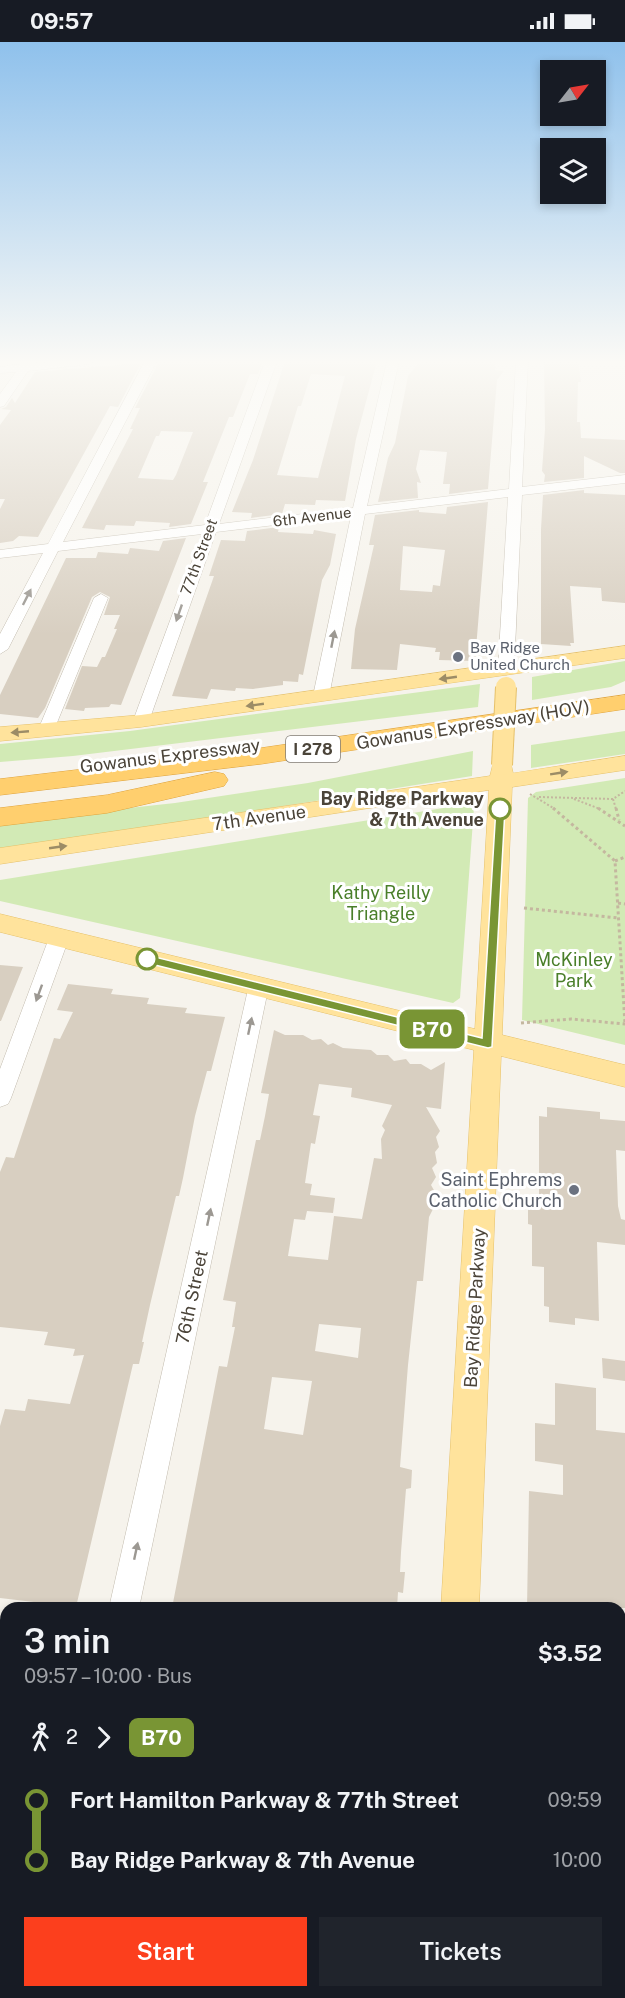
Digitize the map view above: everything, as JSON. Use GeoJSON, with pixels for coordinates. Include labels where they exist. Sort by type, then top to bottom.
{"type":"FeatureCollection","features":[{"type":"Feature","properties":{"kind":"highway","name":"Gowanus Expressway"},"geometry":{"type":"LineString","coordinates":[[0,775],[92,766],[327,735],[625,691]]}},
{"type":"Feature","properties":{"kind":"highway","name":"Gowanus Expressway (HOV)"},"geometry":{"type":"LineString","coordinates":[[0,787],[261,756],[625,702]]}},
{"type":"Feature","properties":{"kind":"highway","name":"Gowanus Expressway"},"geometry":{"type":"LineString","coordinates":[[0,802],[242,773],[625,718]]}},
{"type":"Feature","properties":{"kind":"highway"},"geometry":{"type":"LineString","coordinates":[[0,767],[92,766]]}},
{"type":"Feature","properties":{"kind":"highway"},"geometry":{"type":"LineString","coordinates":[[0,817],[107,804],[242,773]]}},
{"type":"Feature","properties":{"kind":"main road"},"geometry":{"type":"LineString","coordinates":[[0,734],[141,721],[321,696],[506,678],[625,652]]}},
{"type":"Feature","properties":{"kind":"main road","name":"Bay Ridge Parkway"},"geometry":{"type":"LineString","coordinates":[[460,1602],[506,678]]}},
{"type":"Feature","properties":{"kind":"main road","name":"7th Avenue"},"geometry":{"type":"LineString","coordinates":[[0,856],[501,773],[625,762]]}},
{"type":"Feature","properties":{"kind":"main road"},"geometry":{"type":"LineString","coordinates":[[0,923],[625,1076]]}},
{"type":"Feature","properties":{"kind":"street"},"geometry":{"type":"LineString","coordinates":[[0,649],[103,452]]}},
{"type":"Feature","properties":{"kind":"street","name":"77th Street"},"geometry":{"type":"LineString","coordinates":[[141,721],[237,452]]}},
{"type":"Feature","properties":{"kind":"street"},"geometry":{"type":"LineString","coordinates":[[321,696],[372,452]]}},
{"type":"Feature","properties":{"kind":"street","name":"Bay Ridge Parkway"},"geometry":{"type":"LineString","coordinates":[[506,678],[517,452]]}},
{"type":"Feature","properties":{"kind":"street","name":"6th Avenue"},"geometry":{"type":"LineString","coordinates":[[0,554],[625,479]]}},
{"type":"Feature","properties":{"kind":"street"},"geometry":{"type":"LineString","coordinates":[[46,730],[101,598]]}},
{"type":"Feature","properties":{"kind":"street"},"geometry":{"type":"LineString","coordinates":[[0,1098],[59,939]]}},
{"type":"Feature","properties":{"kind":"street","name":"76th Street"},"geometry":{"type":"LineString","coordinates":[[125,1602],[259,985]]}},
{"type":"Feature","properties":{"kind":"path"},"geometry":{"type":"LineString","coordinates":[[538,797],[613,799],[625,791]]}},
{"type":"Feature","properties":{"kind":"path"},"geometry":{"type":"LineString","coordinates":[[521,1023],[571,1019],[625,1024],[615,861],[538,797],[529,793]]}},
{"type":"Feature","properties":{"kind":"path"},"geometry":{"type":"LineString","coordinates":[[572,798],[625,826]]}},
{"type":"Feature","properties":{"kind":"path"},"geometry":{"type":"LineString","coordinates":[[613,799],[619,821]]}},
{"type":"Feature","properties":{"kind":"path"},"geometry":{"type":"LineString","coordinates":[[615,861],[625,856]]}},
{"type":"Feature","properties":{"kind":"path"},"geometry":{"type":"LineString","coordinates":[[618,903],[625,904]]}},
{"type":"Feature","properties":{"kind":"path"},"geometry":{"type":"LineString","coordinates":[[524,908],[619,918]]}},
{"type":"Feature","properties":{"kind":"path"},"geometry":{"type":"LineString","coordinates":[[620,932],[625,933]]}},
{"type":"Feature","properties":{"kind":"green space"},"geometry":{"type":"Polygon","coordinates":[[[625,661],[625,681],[611,687],[532,700],[532,677],[625,661]]]}},
{"type":"Feature","properties":{"kind":"green space"},"geometry":{"type":"Polygon","coordinates":[[[480,684],[478,707],[73,756],[0,762],[0,744],[130,731],[480,684]]]}},
{"type":"Feature","properties":{"kind":"green space"},"geometry":{"type":"Polygon","coordinates":[[[625,731],[625,754],[531,768],[531,745],[625,731]]]}},
{"type":"Feature","properties":{"kind":"green space"},"geometry":{"type":"Polygon","coordinates":[[[473,751],[472,776],[0,851],[0,822],[175,803],[308,783],[473,751]]]}},
{"type":"Feature","properties":{"kind":"green space","name":"McKinley Park"},"geometry":{"type":"Polygon","coordinates":[[[625,778],[625,1045],[522,1020],[528,798],[536,792],[625,778]]]}},
{"type":"Feature","properties":{"kind":"green space","name":"Kathy Reilly Triangle"},"geometry":{"type":"Polygon","coordinates":[[[468,804],[474,807],[460,998],[453,1003],[0,901],[0,880],[468,804]]]}},
{"type":"Feature","properties":{"kind":"building"},"geometry":{"type":"Polygon","coordinates":[[[0,452],[85,452],[38,537],[19,536],[13,541],[0,543],[0,509],[5,499],[0,499],[0,452]]]}},
{"type":"Feature","properties":{"kind":"building"},"geometry":{"type":"Polygon","coordinates":[[[121,452],[149,452],[138,478],[173,480],[185,452],[215,452],[203,482],[208,482],[191,524],[169,527],[170,523],[136,521],[134,526],[106,525],[104,530],[82,528],[121,452]]]}},
{"type":"Feature","properties":{"kind":"building"},"geometry":{"type":"Polygon","coordinates":[[[255,452],[284,452],[277,475],[318,478],[325,452],[354,452],[345,501],[316,500],[315,505],[285,504],[282,514],[251,518],[252,513],[232,512],[255,452]]]}},
{"type":"Feature","properties":{"kind":"building"},"geometry":{"type":"Polygon","coordinates":[[[391,452],[420,452],[416,469],[421,483],[417,482],[418,498],[378,502],[391,452]]]}},
{"type":"Feature","properties":{"kind":"building"},"geometry":{"type":"Polygon","coordinates":[[[447,452],[491,452],[488,489],[449,494],[450,484],[443,484],[447,452]]]}},
{"type":"Feature","properties":{"kind":"building"},"geometry":{"type":"Polygon","coordinates":[[[543,452],[625,452],[625,473],[620,473],[584,456],[584,478],[544,482],[545,475],[542,471],[543,452]]]}},
{"type":"Feature","properties":{"kind":"building"},"geometry":{"type":"Polygon","coordinates":[[[584,490],[584,493],[625,495],[625,603],[602,601],[601,588],[570,586],[574,643],[570,643],[571,646],[541,644],[543,495],[584,490]]]}},
{"type":"Feature","properties":{"kind":"building"},"geometry":{"type":"Polygon","coordinates":[[[488,502],[475,661],[439,660],[440,652],[435,652],[436,648],[400,644],[397,670],[351,669],[355,629],[374,545],[369,545],[375,515],[419,510],[419,512],[446,514],[447,507],[488,502]],[[403,546],[400,590],[432,592],[433,585],[440,586],[445,550],[403,546]]]}},
{"type":"Feature","properties":{"kind":"building"},"geometry":{"type":"Polygon","coordinates":[[[279,527],[278,532],[313,534],[314,530],[336,534],[330,565],[322,580],[303,675],[299,674],[298,682],[283,681],[283,685],[253,689],[236,688],[235,691],[211,689],[207,699],[172,696],[214,576],[209,576],[221,540],[245,541],[247,531],[279,527]]]}},
{"type":"Feature","properties":{"kind":"building"},"geometry":{"type":"Polygon","coordinates":[[[186,538],[121,705],[111,704],[109,707],[85,708],[84,711],[65,709],[82,666],[97,667],[102,657],[105,657],[117,629],[114,629],[120,615],[104,615],[110,597],[100,592],[92,597],[45,708],[38,718],[0,714],[0,695],[66,558],[96,558],[98,552],[128,554],[130,548],[159,551],[163,541],[186,538]]]}},
{"type":"Feature","properties":{"kind":"building"},"geometry":{"type":"Polygon","coordinates":[[[0,965],[23,967],[1,1021],[0,1021],[0,965]]]}},
{"type":"Feature","properties":{"kind":"building"},"geometry":{"type":"Polygon","coordinates":[[[68,984],[113,989],[111,994],[149,998],[147,1004],[187,1008],[185,1013],[225,1017],[211,1071],[207,1071],[195,1116],[179,1196],[176,1196],[150,1305],[139,1364],[133,1364],[77,1602],[34,1602],[0,1598],[0,1426],[5,1409],[25,1411],[28,1399],[70,1404],[84,1355],[73,1356],[75,1349],[44,1345],[48,1332],[0,1327],[0,1172],[6,1157],[14,1158],[54,1038],[60,1039],[73,1012],[57,1010],[68,984]]]}},
{"type":"Feature","properties":{"kind":"building"},"geometry":{"type":"Polygon","coordinates":[[[274,1030],[285,1035],[303,1035],[312,1040],[321,1039],[328,1045],[333,1043],[343,1048],[371,1050],[377,1055],[388,1055],[394,1061],[406,1059],[410,1064],[421,1064],[431,1070],[445,1062],[441,1109],[426,1107],[440,1131],[436,1137],[439,1147],[435,1152],[437,1163],[432,1168],[436,1177],[431,1185],[435,1192],[432,1200],[433,1209],[429,1217],[423,1281],[417,1281],[408,1365],[400,1467],[412,1470],[411,1488],[406,1489],[401,1552],[400,1572],[405,1572],[403,1593],[398,1592],[397,1602],[173,1602],[219,1366],[227,1367],[235,1327],[232,1327],[236,1302],[223,1300],[256,1140],[260,1140],[269,1094],[261,1093],[274,1030]],[[319,1084],[313,1115],[320,1116],[315,1144],[311,1143],[305,1183],[312,1184],[310,1195],[335,1198],[333,1213],[307,1211],[305,1220],[294,1219],[288,1256],[328,1260],[334,1216],[362,1219],[374,1158],[382,1159],[381,1139],[385,1130],[382,1126],[392,1105],[351,1097],[352,1088],[319,1084]],[[319,1324],[315,1351],[358,1358],[361,1328],[319,1324]],[[272,1377],[264,1429],[303,1435],[312,1381],[272,1377]]]}},
{"type":"Feature","properties":{"kind":"building","name":"Saint Ephrems Catholic Church"},"geometry":{"type":"Polygon","coordinates":[[[547,1107],[600,1112],[600,1119],[625,1121],[625,1151],[616,1150],[618,1206],[621,1219],[625,1220],[625,1245],[597,1242],[599,1321],[575,1318],[575,1325],[549,1322],[549,1307],[544,1306],[544,1267],[532,1266],[532,1225],[528,1224],[528,1198],[539,1199],[539,1116],[547,1117],[547,1107]]]}},
{"type":"Feature","properties":{"kind":"building"},"geometry":{"type":"Polygon","coordinates":[[[602,1358],[625,1361],[625,1381],[603,1378],[602,1358]]]}},
{"type":"Feature","properties":{"kind":"building"},"geometry":{"type":"Polygon","coordinates":[[[555,1383],[596,1388],[596,1430],[625,1433],[625,1602],[527,1602],[529,1491],[563,1495],[563,1465],[535,1461],[535,1423],[555,1425],[555,1383]]]}},
{"type":"Feature","properties":{"kind":"bus line","name":"B70"},"geometry":{"type":"LineString","coordinates":[[147,959],[259,985],[488,1044],[500,809]]}},
{"type":"Feature","properties":{"kind":"place","name":"Bay Ridge United Church"},"geometry":{"type":"Point","coordinates":[458,657]}},
{"type":"Feature","properties":{"kind":"place","name":"Bay Ridge Parkway & 7th Avenue"},"geometry":{"type":"Point","coordinates":[500,809]}},
{"type":"Feature","properties":{"kind":"place","name":"Saint Ephrems Catholic Church"},"geometry":{"type":"Point","coordinates":[574,1190]}}]}
